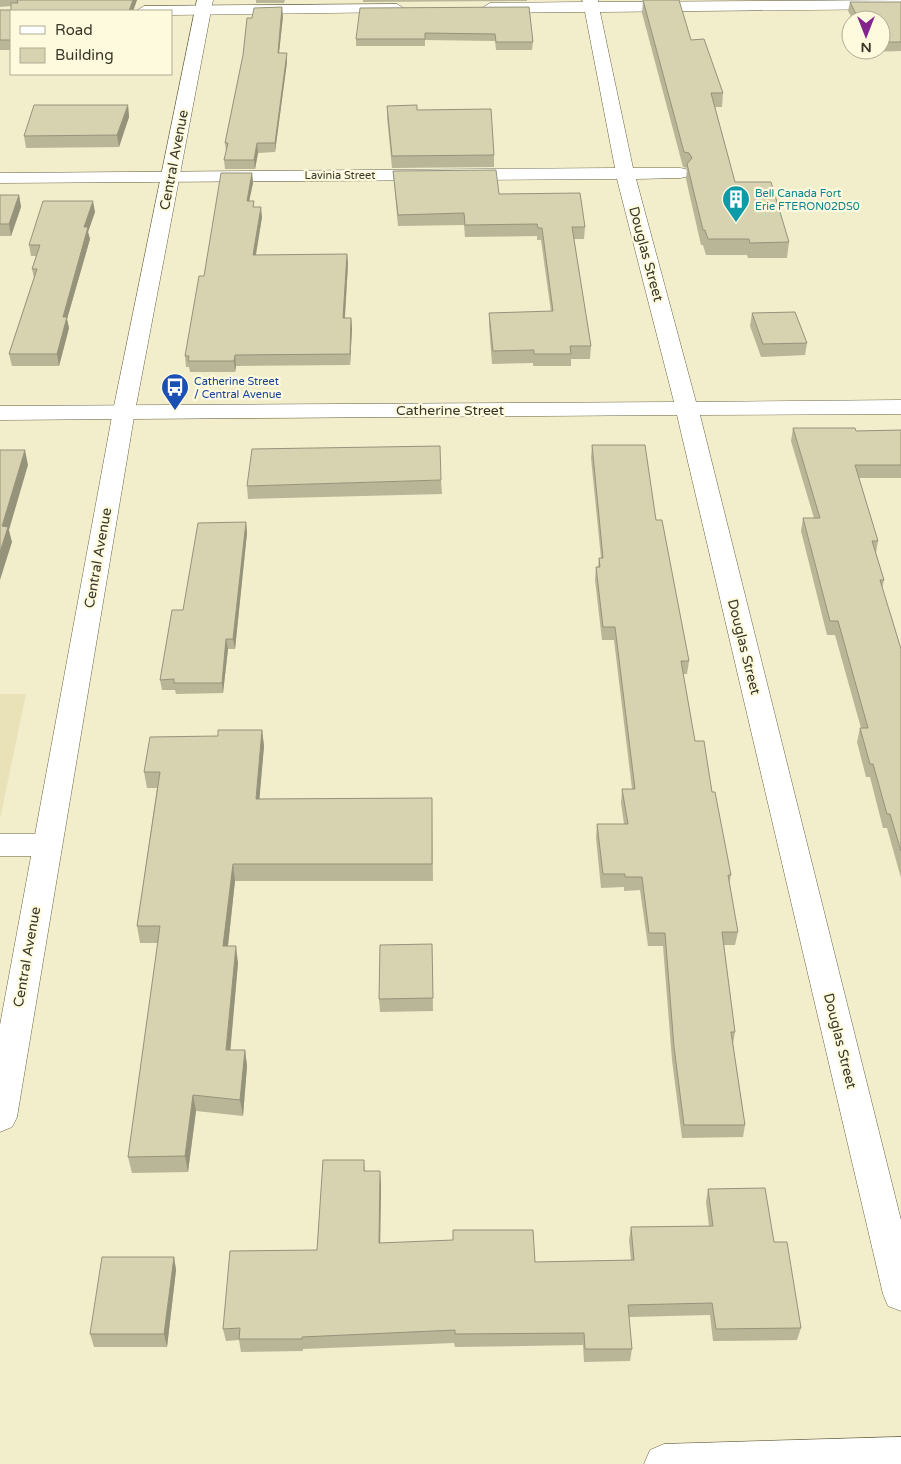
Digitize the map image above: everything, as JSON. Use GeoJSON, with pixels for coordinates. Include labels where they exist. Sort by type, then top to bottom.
{"type":"FeatureCollection","features":[{"type":"Feature","properties":{"kind":"street"},"geometry":{"type":"LineString","coordinates":[[472,8],[591,3],[901,4]]}},
{"type":"Feature","properties":{"kind":"street","name":"Douglas Street"},"geometry":{"type":"LineString","coordinates":[[591,3],[625,173],[687,409],[901,1294]]}},
{"type":"Feature","properties":{"kind":"street"},"geometry":{"type":"LineString","coordinates":[[154,10],[204,5],[412,9]]}},
{"type":"Feature","properties":{"kind":"street","name":"Central Avenue"},"geometry":{"type":"LineString","coordinates":[[0,1117],[6,1041],[46,844],[124,411],[172,176],[204,5]]}},
{"type":"Feature","properties":{"kind":"street","name":"Lavinia Street"},"geometry":{"type":"LineString","coordinates":[[0,178],[680,173]]}},
{"type":"Feature","properties":{"kind":"street","name":"Catherine Street"},"geometry":{"type":"LineString","coordinates":[[0,414],[124,411],[901,407]]}},
{"type":"Feature","properties":{"kind":"street"},"geometry":{"type":"LineString","coordinates":[[0,845],[46,844]]}},
{"type":"Feature","properties":{"kind":"street"},"geometry":{"type":"LineString","coordinates":[[664,1464],[901,1457]]}},
{"type":"Feature","properties":{"kind":"shaded area"},"geometry":{"type":"Polygon","coordinates":[[[0,694],[26,694],[0,819],[0,694]]]}},
{"type":"Feature","properties":{"kind":"building"},"geometry":{"type":"Polygon","coordinates":[[[17,0],[133,0],[129,10],[11,10],[11,3],[18,3],[17,0]]]}},
{"type":"Feature","properties":{"kind":"building"},"geometry":{"type":"Polygon","coordinates":[[[643,0],[679,0],[691,40],[704,39],[723,93],[711,93],[735,182],[771,182],[789,242],[750,243],[749,239],[708,239],[705,230],[703,230],[687,164],[692,158],[689,153],[684,152],[643,0]]]}},
{"type":"Feature","properties":{"kind":"building"},"geometry":{"type":"Polygon","coordinates":[[[850,2],[901,2],[901,42],[891,42],[891,10],[854,10],[850,2]]]}},
{"type":"Feature","properties":{"kind":"building"},"geometry":{"type":"Polygon","coordinates":[[[282,7],[278,53],[287,53],[275,143],[257,143],[254,160],[224,160],[228,143],[225,143],[243,55],[247,18],[252,18],[254,8],[282,7]]]}},
{"type":"Feature","properties":{"kind":"building"},"geometry":{"type":"Polygon","coordinates":[[[529,7],[533,42],[496,42],[495,34],[425,33],[425,39],[356,39],[360,8],[529,7]]]}},
{"type":"Feature","properties":{"kind":"building"},"geometry":{"type":"Polygon","coordinates":[[[0,10],[10,10],[10,40],[0,40],[0,10]]]}},
{"type":"Feature","properties":{"kind":"building"},"geometry":{"type":"Polygon","coordinates":[[[34,105],[128,105],[117,135],[24,136],[34,105]]]}},
{"type":"Feature","properties":{"kind":"building"},"geometry":{"type":"Polygon","coordinates":[[[417,105],[417,110],[491,109],[494,155],[392,156],[387,106],[417,105]]]}},
{"type":"Feature","properties":{"kind":"building"},"geometry":{"type":"Polygon","coordinates":[[[496,170],[499,194],[580,193],[585,227],[572,227],[591,346],[570,346],[571,354],[534,354],[534,350],[493,351],[489,313],[553,311],[542,228],[538,228],[537,224],[465,225],[464,213],[398,215],[393,171],[496,170]]]}},
{"type":"Feature","properties":{"kind":"building"},"geometry":{"type":"Polygon","coordinates":[[[221,173],[252,173],[247,201],[254,201],[253,207],[261,207],[253,255],[347,254],[343,318],[351,318],[350,354],[235,355],[234,361],[188,361],[189,356],[185,356],[199,276],[204,276],[221,173]]]}},
{"type":"Feature","properties":{"kind":"building"},"geometry":{"type":"Polygon","coordinates":[[[0,195],[19,195],[9,224],[0,224],[0,195]]]}},
{"type":"Feature","properties":{"kind":"building"},"geometry":{"type":"Polygon","coordinates":[[[43,201],[93,201],[84,227],[88,227],[63,317],[67,317],[57,354],[9,354],[37,269],[32,269],[40,245],[29,245],[43,201]]]}},
{"type":"Feature","properties":{"kind":"building"},"geometry":{"type":"Polygon","coordinates":[[[795,312],[807,343],[763,344],[752,313],[795,312]]]}},
{"type":"Feature","properties":{"kind":"building"},"geometry":{"type":"Polygon","coordinates":[[[793,428],[855,428],[856,431],[901,430],[901,465],[855,465],[878,541],[872,541],[884,580],[880,580],[901,649],[901,851],[890,814],[887,814],[873,764],[870,764],[860,728],[868,728],[838,621],[830,621],[803,518],[820,518],[793,428]]]}},
{"type":"Feature","properties":{"kind":"building"},"geometry":{"type":"Polygon","coordinates":[[[592,445],[645,445],[656,520],[662,520],[689,661],[681,661],[695,741],[704,741],[712,792],[715,792],[731,875],[728,875],[738,932],[722,932],[735,1032],[731,1032],[745,1125],[684,1125],[674,1047],[665,933],[649,933],[642,877],[625,877],[625,874],[603,874],[597,824],[628,824],[622,789],[635,789],[615,627],[603,627],[596,567],[600,567],[599,558],[603,558],[592,445]]]}},
{"type":"Feature","properties":{"kind":"building"},"geometry":{"type":"Polygon","coordinates":[[[440,446],[441,480],[247,486],[252,449],[440,446]]]}},
{"type":"Feature","properties":{"kind":"building"},"geometry":{"type":"Polygon","coordinates":[[[0,450],[25,450],[2,526],[8,527],[0,552],[0,450]]]}},
{"type":"Feature","properties":{"kind":"building"},"geometry":{"type":"Polygon","coordinates":[[[246,522],[233,639],[226,639],[222,683],[174,683],[174,679],[160,680],[172,610],[183,610],[198,523],[246,522]]]}},
{"type":"Feature","properties":{"kind":"building"},"geometry":{"type":"Polygon","coordinates":[[[218,730],[262,730],[256,799],[432,798],[432,864],[233,864],[223,946],[236,946],[226,1050],[245,1050],[240,1100],[193,1095],[185,1156],[128,1157],[160,926],[137,926],[160,772],[144,772],[150,737],[218,736],[218,730]]]}},
{"type":"Feature","properties":{"kind":"building"},"geometry":{"type":"Polygon","coordinates":[[[432,944],[433,998],[379,999],[380,945],[432,944]]]}},
{"type":"Feature","properties":{"kind":"building"},"geometry":{"type":"Polygon","coordinates":[[[323,1160],[364,1160],[364,1171],[380,1171],[379,1243],[453,1240],[453,1230],[533,1230],[535,1262],[634,1260],[631,1227],[713,1226],[708,1189],[765,1188],[774,1242],[787,1242],[801,1328],[716,1329],[712,1303],[628,1305],[632,1349],[585,1349],[584,1333],[455,1334],[455,1330],[302,1337],[302,1339],[239,1339],[240,1328],[223,1329],[230,1251],[317,1250],[323,1160]]]}},
{"type":"Feature","properties":{"kind":"building"},"geometry":{"type":"Polygon","coordinates":[[[102,1257],[174,1257],[164,1334],[90,1334],[102,1257]]]}},
{"type":"Feature","properties":{"kind":"place","name":"Bell Canada Fort Erie FTERON02DS0"},"geometry":{"type":"Point","coordinates":[736,223]}},
{"type":"Feature","properties":{"kind":"place","name":"Catherine Street / Central Avenue"},"geometry":{"type":"Point","coordinates":[175,411]}}]}
